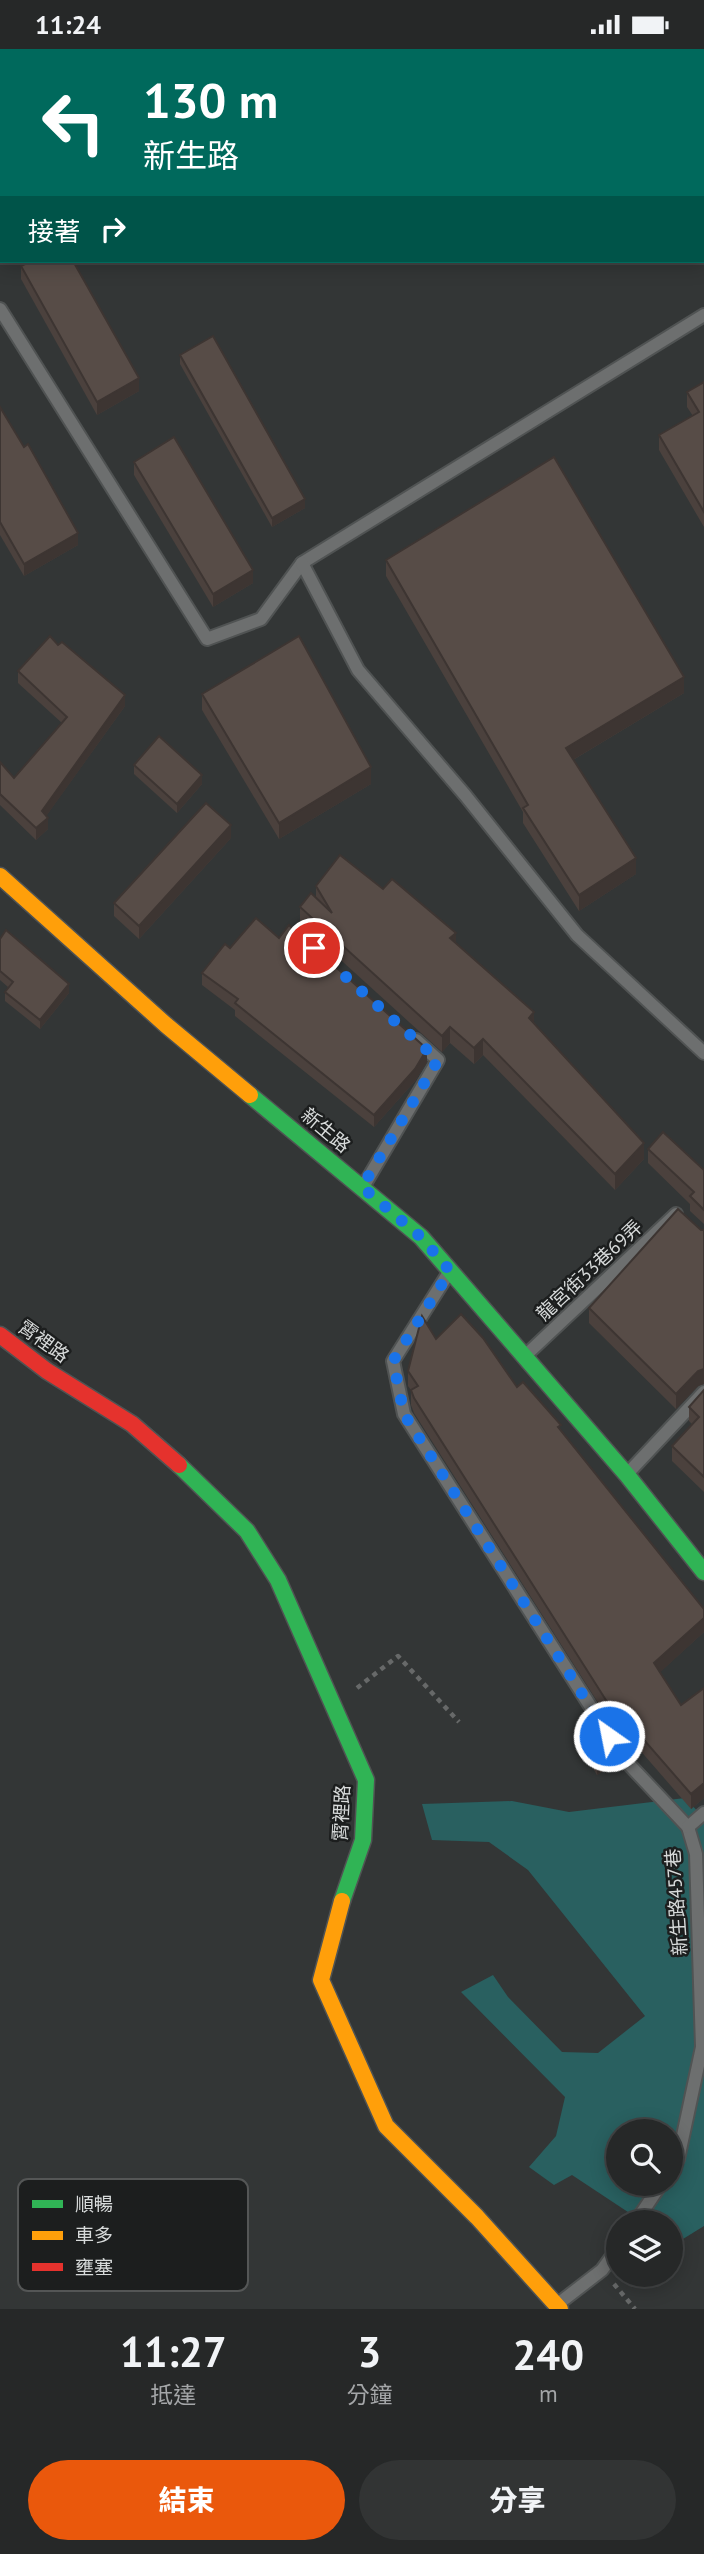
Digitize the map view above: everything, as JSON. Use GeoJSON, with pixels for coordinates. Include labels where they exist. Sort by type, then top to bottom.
{"type":"FeatureCollection","features":[{"type":"Feature","properties":{"kind":"street","name":"新生路"},"geometry":{"type":"LineString","coordinates":[[0,876],[166,1024],[421,1237],[627,1475],[704,1572]]}},
{"type":"Feature","properties":{"kind":"street","name":"霄裡路"},"geometry":{"type":"LineString","coordinates":[[0,1335],[47,1371],[132,1424],[209,1491],[247,1531],[278,1580],[366,1780],[363,1840],[336,1920],[321,1980],[386,2126],[477,2217],[559,2307]]}},
{"type":"Feature","properties":{"kind":"lane"},"geometry":{"type":"LineString","coordinates":[[0,309],[207,639],[261,619],[302,563],[704,314]]}},
{"type":"Feature","properties":{"kind":"lane"},"geometry":{"type":"LineString","coordinates":[[302,563],[358,670],[466,795],[577,935],[704,1053]]}},
{"type":"Feature","properties":{"kind":"lane"},"geometry":{"type":"LineString","coordinates":[[362,1187],[438,1060],[407,1032]]}},
{"type":"Feature","properties":{"kind":"lane","name":"龍宮街33巷69弄"},"geometry":{"type":"LineString","coordinates":[[526,1356],[682,1216]]}},
{"type":"Feature","properties":{"kind":"lane","name":"新生路457巷"},"geometry":{"type":"LineString","coordinates":[[450,1271],[393,1361],[404,1414],[624,1759],[688,1827],[696,1854],[702,2047],[683,2136]]}},
{"type":"Feature","properties":{"kind":"lane"},"geometry":{"type":"LineString","coordinates":[[627,1475],[704,1392]]}},
{"type":"Feature","properties":{"kind":"lane"},"geometry":{"type":"LineString","coordinates":[[688,1827],[704,1813]]}},
{"type":"Feature","properties":{"kind":"lane"},"geometry":{"type":"LineString","coordinates":[[559,2307],[606,2264]]}},
{"type":"Feature","properties":{"kind":"path"},"geometry":{"type":"LineString","coordinates":[[334,1706],[398,1656],[459,1722]]}},
{"type":"Feature","properties":{"kind":"path"},"geometry":{"type":"LineString","coordinates":[[602,2270],[635,2309]]}},
{"type":"Feature","properties":{"kind":"shaded area"},"geometry":{"type":"Polygon","coordinates":[[[685,1798],[704,1818],[704,2226],[683,2239],[683,2210],[625,2210],[572,2175],[554,2185],[529,2167],[556,2136],[565,2097],[461,1992],[493,1975],[508,1997],[562,2052],[598,2053],[645,2016],[528,1870],[489,1842],[432,1840],[422,1804],[512,1801],[569,1812],[685,1798]]]}},
{"type":"Feature","properties":{"kind":"building"},"geometry":{"type":"Polygon","coordinates":[[[27,263],[74,263],[139,378],[97,402],[21,266],[27,263]]]}},
{"type":"Feature","properties":{"kind":"building"},"geometry":{"type":"Polygon","coordinates":[[[213,336],[305,499],[272,518],[180,355],[213,336]]]}},
{"type":"Feature","properties":{"kind":"building"},"geometry":{"type":"Polygon","coordinates":[[[704,382],[704,512],[659,435],[699,412],[687,392],[704,382]]]}},
{"type":"Feature","properties":{"kind":"building"},"geometry":{"type":"Polygon","coordinates":[[[0,407],[24,447],[28,444],[78,533],[24,564],[0,522],[0,407]]]}},
{"type":"Feature","properties":{"kind":"building"},"geometry":{"type":"Polygon","coordinates":[[[174,437],[253,570],[213,594],[134,462],[174,437]]]}},
{"type":"Feature","properties":{"kind":"building"},"geometry":{"type":"Polygon","coordinates":[[[554,457],[684,677],[566,748],[636,858],[579,895],[523,808],[528,805],[386,560],[554,457]]]}},
{"type":"Feature","properties":{"kind":"building"},"geometry":{"type":"Polygon","coordinates":[[[50,636],[58,645],[62,642],[125,695],[42,811],[48,818],[36,828],[0,794],[0,762],[14,778],[67,717],[18,671],[50,636]]]}},
{"type":"Feature","properties":{"kind":"building"},"geometry":{"type":"Polygon","coordinates":[[[299,636],[371,767],[279,823],[202,694],[299,636]]]}},
{"type":"Feature","properties":{"kind":"building"},"geometry":{"type":"Polygon","coordinates":[[[159,736],[202,775],[177,804],[134,765],[159,736]]]}},
{"type":"Feature","properties":{"kind":"building"},"geometry":{"type":"Polygon","coordinates":[[[206,803],[231,825],[139,926],[114,903],[206,803]]]}},
{"type":"Feature","properties":{"kind":"building"},"geometry":{"type":"Polygon","coordinates":[[[340,855],[383,889],[392,879],[456,933],[450,938],[534,1012],[529,1018],[644,1143],[615,1174],[483,1039],[474,1048],[450,1027],[442,1036],[300,907],[311,893],[332,913],[316,886],[340,855]]]}},
{"type":"Feature","properties":{"kind":"building"},"geometry":{"type":"Polygon","coordinates":[[[256,918],[279,938],[289,925],[427,1049],[415,1069],[374,1115],[235,1003],[238,999],[202,973],[225,944],[230,948],[256,918]]]}},
{"type":"Feature","properties":{"kind":"building"},"geometry":{"type":"Polygon","coordinates":[[[6,930],[69,984],[40,1020],[5,992],[13,982],[0,971],[0,939],[6,930]]]}},
{"type":"Feature","properties":{"kind":"building"},"geometry":{"type":"Polygon","coordinates":[[[663,1132],[704,1170],[704,1210],[690,1196],[694,1192],[648,1149],[663,1132]]]}},
{"type":"Feature","properties":{"kind":"building"},"geometry":{"type":"Polygon","coordinates":[[[678,1209],[704,1230],[704,1369],[698,1371],[676,1394],[589,1308],[678,1209]]]}},
{"type":"Feature","properties":{"kind":"building"},"geometry":{"type":"Polygon","coordinates":[[[461,1314],[483,1338],[517,1387],[523,1382],[561,1425],[558,1427],[704,1609],[704,1618],[654,1663],[681,1705],[704,1688],[704,1783],[691,1794],[638,1733],[630,1738],[414,1398],[411,1390],[418,1386],[408,1371],[422,1316],[436,1339],[461,1314]]]}},
{"type":"Feature","properties":{"kind":"building"},"geometry":{"type":"Polygon","coordinates":[[[704,1390],[704,1477],[672,1446],[699,1417],[689,1407],[704,1390]]]}},
{"type":"Feature","properties":{"kind":"building"},"geometry":{"type":"Polygon","coordinates":[[[593,1717],[616,1753],[597,1766],[575,1729],[593,1717]]]}},
{"type":"Feature","properties":{"kind":"traffic: fast"},"geometry":{"type":"LineString","coordinates":[[250,1095],[421,1237],[627,1475],[704,1572]]}},
{"type":"Feature","properties":{"kind":"traffic: fast"},"geometry":{"type":"LineString","coordinates":[[179,1465],[247,1531],[278,1580],[366,1780],[363,1840],[342,1901]]}},
{"type":"Feature","properties":{"kind":"traffic: slow"},"geometry":{"type":"LineString","coordinates":[[0,876],[166,1025],[250,1095]]}},
{"type":"Feature","properties":{"kind":"traffic: slow"},"geometry":{"type":"LineString","coordinates":[[342,1901],[321,1980],[386,2126],[477,2217],[560,2309]]}},
{"type":"Feature","properties":{"kind":"traffic: jam"},"geometry":{"type":"LineString","coordinates":[[0,1335],[47,1371],[132,1424],[179,1465]]}},
{"type":"Feature","properties":{"kind":"route"},"geometry":{"type":"LineString","coordinates":[[314,948],[438,1060],[362,1187],[421,1237],[450,1271],[393,1361],[404,1414],[609,1736]]}}]}
